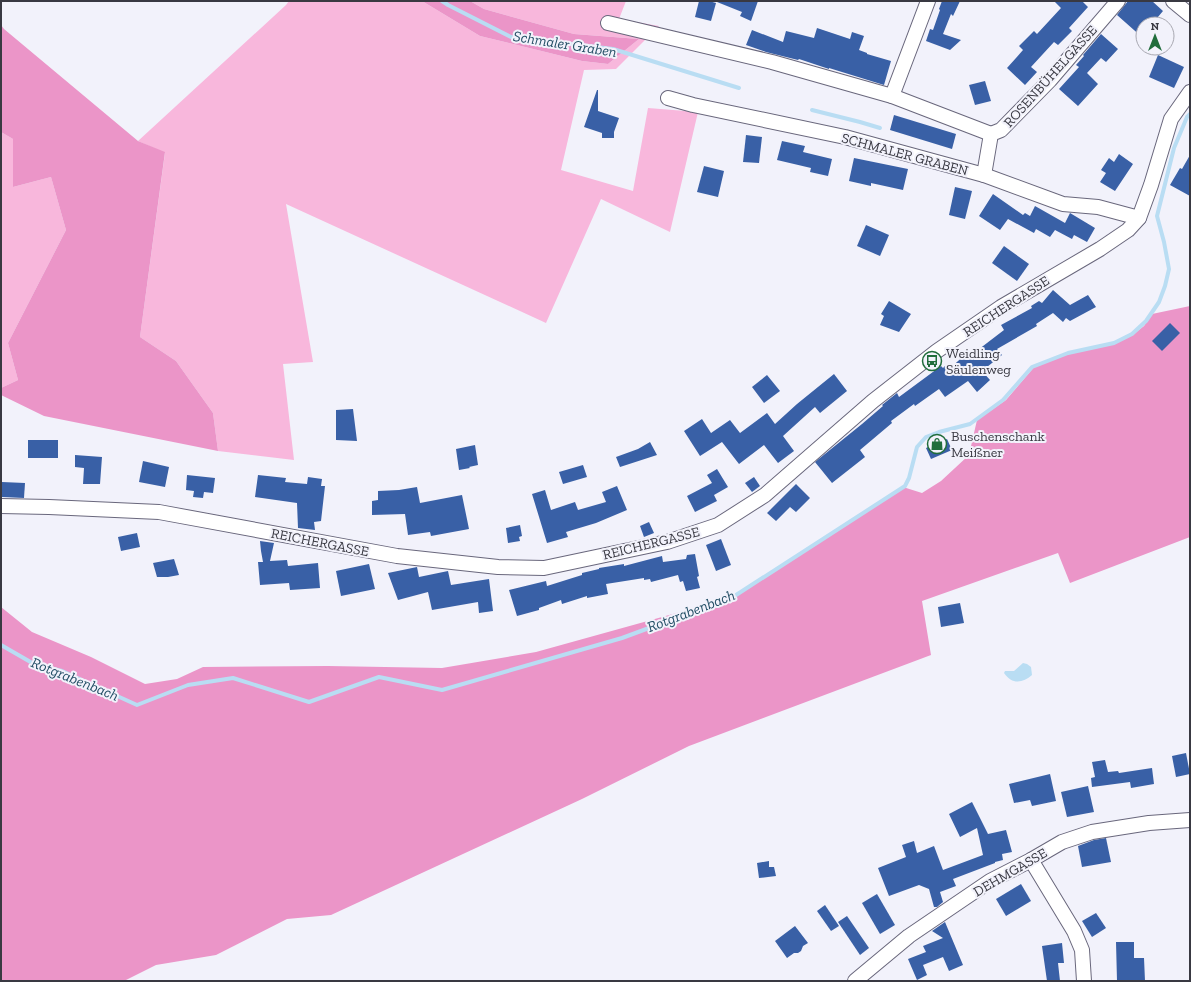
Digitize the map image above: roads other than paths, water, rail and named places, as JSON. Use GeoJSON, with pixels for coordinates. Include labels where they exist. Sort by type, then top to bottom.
{"type":"FeatureCollection","features":[{"type":"Feature","properties":{"kind":"street"},"geometry":{"type":"LineString","coordinates":[[892,96],[928,1]]}},
{"type":"Feature","properties":{"kind":"street","name":"ROSENBÜHELGASSE"},"geometry":{"type":"LineString","coordinates":[[984,175],[991,134],[1001,130],[1050,80],[1118,1]]}},
{"type":"Feature","properties":{"kind":"street"},"geometry":{"type":"LineString","coordinates":[[1173,1],[1190,15]]}},
{"type":"Feature","properties":{"kind":"street"},"geometry":{"type":"LineString","coordinates":[[608,23],[772,62],[892,96],[991,134]]}},
{"type":"Feature","properties":{"kind":"street","name":"REICHERGASSE"},"geometry":{"type":"LineString","coordinates":[[1,506],[159,512],[397,556],[498,567],[544,568],[667,542],[718,525],[764,495],[873,401],[928,358],[1001,307],[1128,230],[1139,218],[1151,186],[1171,119],[1190,92]]}},
{"type":"Feature","properties":{"kind":"street","name":"SCHMALER GRABEN"},"geometry":{"type":"LineString","coordinates":[[668,98],[700,107],[845,137],[984,175],[1063,204],[1098,207],[1139,218]]}},
{"type":"Feature","properties":{"kind":"street","name":"DEHMGASSE"},"geometry":{"type":"LineString","coordinates":[[855,981],[909,936],[990,881],[1062,842],[1092,832],[1149,823],[1190,820]]}},
{"type":"Feature","properties":{"kind":"street"},"geometry":{"type":"LineString","coordinates":[[1031,860],[1074,931],[1082,950],[1084,981]]}},
{"type":"Feature","properties":{"kind":"water"},"geometry":{"type":"Polygon","coordinates":[[[1023,663],[1031,667],[1032,675],[1029,678],[1018,682],[1010,680],[1004,673],[1005,671],[1014,671],[1023,663]]]}},
{"type":"Feature","properties":{"kind":"waterway","name":"Schmaler Graben"},"geometry":{"type":"LineString","coordinates":[[442,1],[511,37],[613,49],[739,88]]}},
{"type":"Feature","properties":{"kind":"waterway","name":"Schmaler Graben"},"geometry":{"type":"LineString","coordinates":[[812,110],[880,128]]}},
{"type":"Feature","properties":{"kind":"waterway","name":"Rotgrabenbach"},"geometry":{"type":"LineString","coordinates":[[1,645],[34,664],[62,671],[137,705],[188,685],[233,678],[309,702],[379,677],[442,690],[622,638],[733,597],[905,486],[909,478],[917,447],[926,437],[970,424],[1003,400],[1032,367],[1068,353],[1114,343],[1132,334],[1146,321],[1159,302],[1169,269],[1157,216],[1174,148],[1187,117],[1190,114]]}},
{"type":"Feature","properties":{"kind":"place","name":"Weidling Säulenweg"},"geometry":{"type":"Point","coordinates":[932,361]}},
{"type":"Feature","properties":{"kind":"place","name":"Buschenschank Meißner"},"geometry":{"type":"Point","coordinates":[937,444]}}]}
